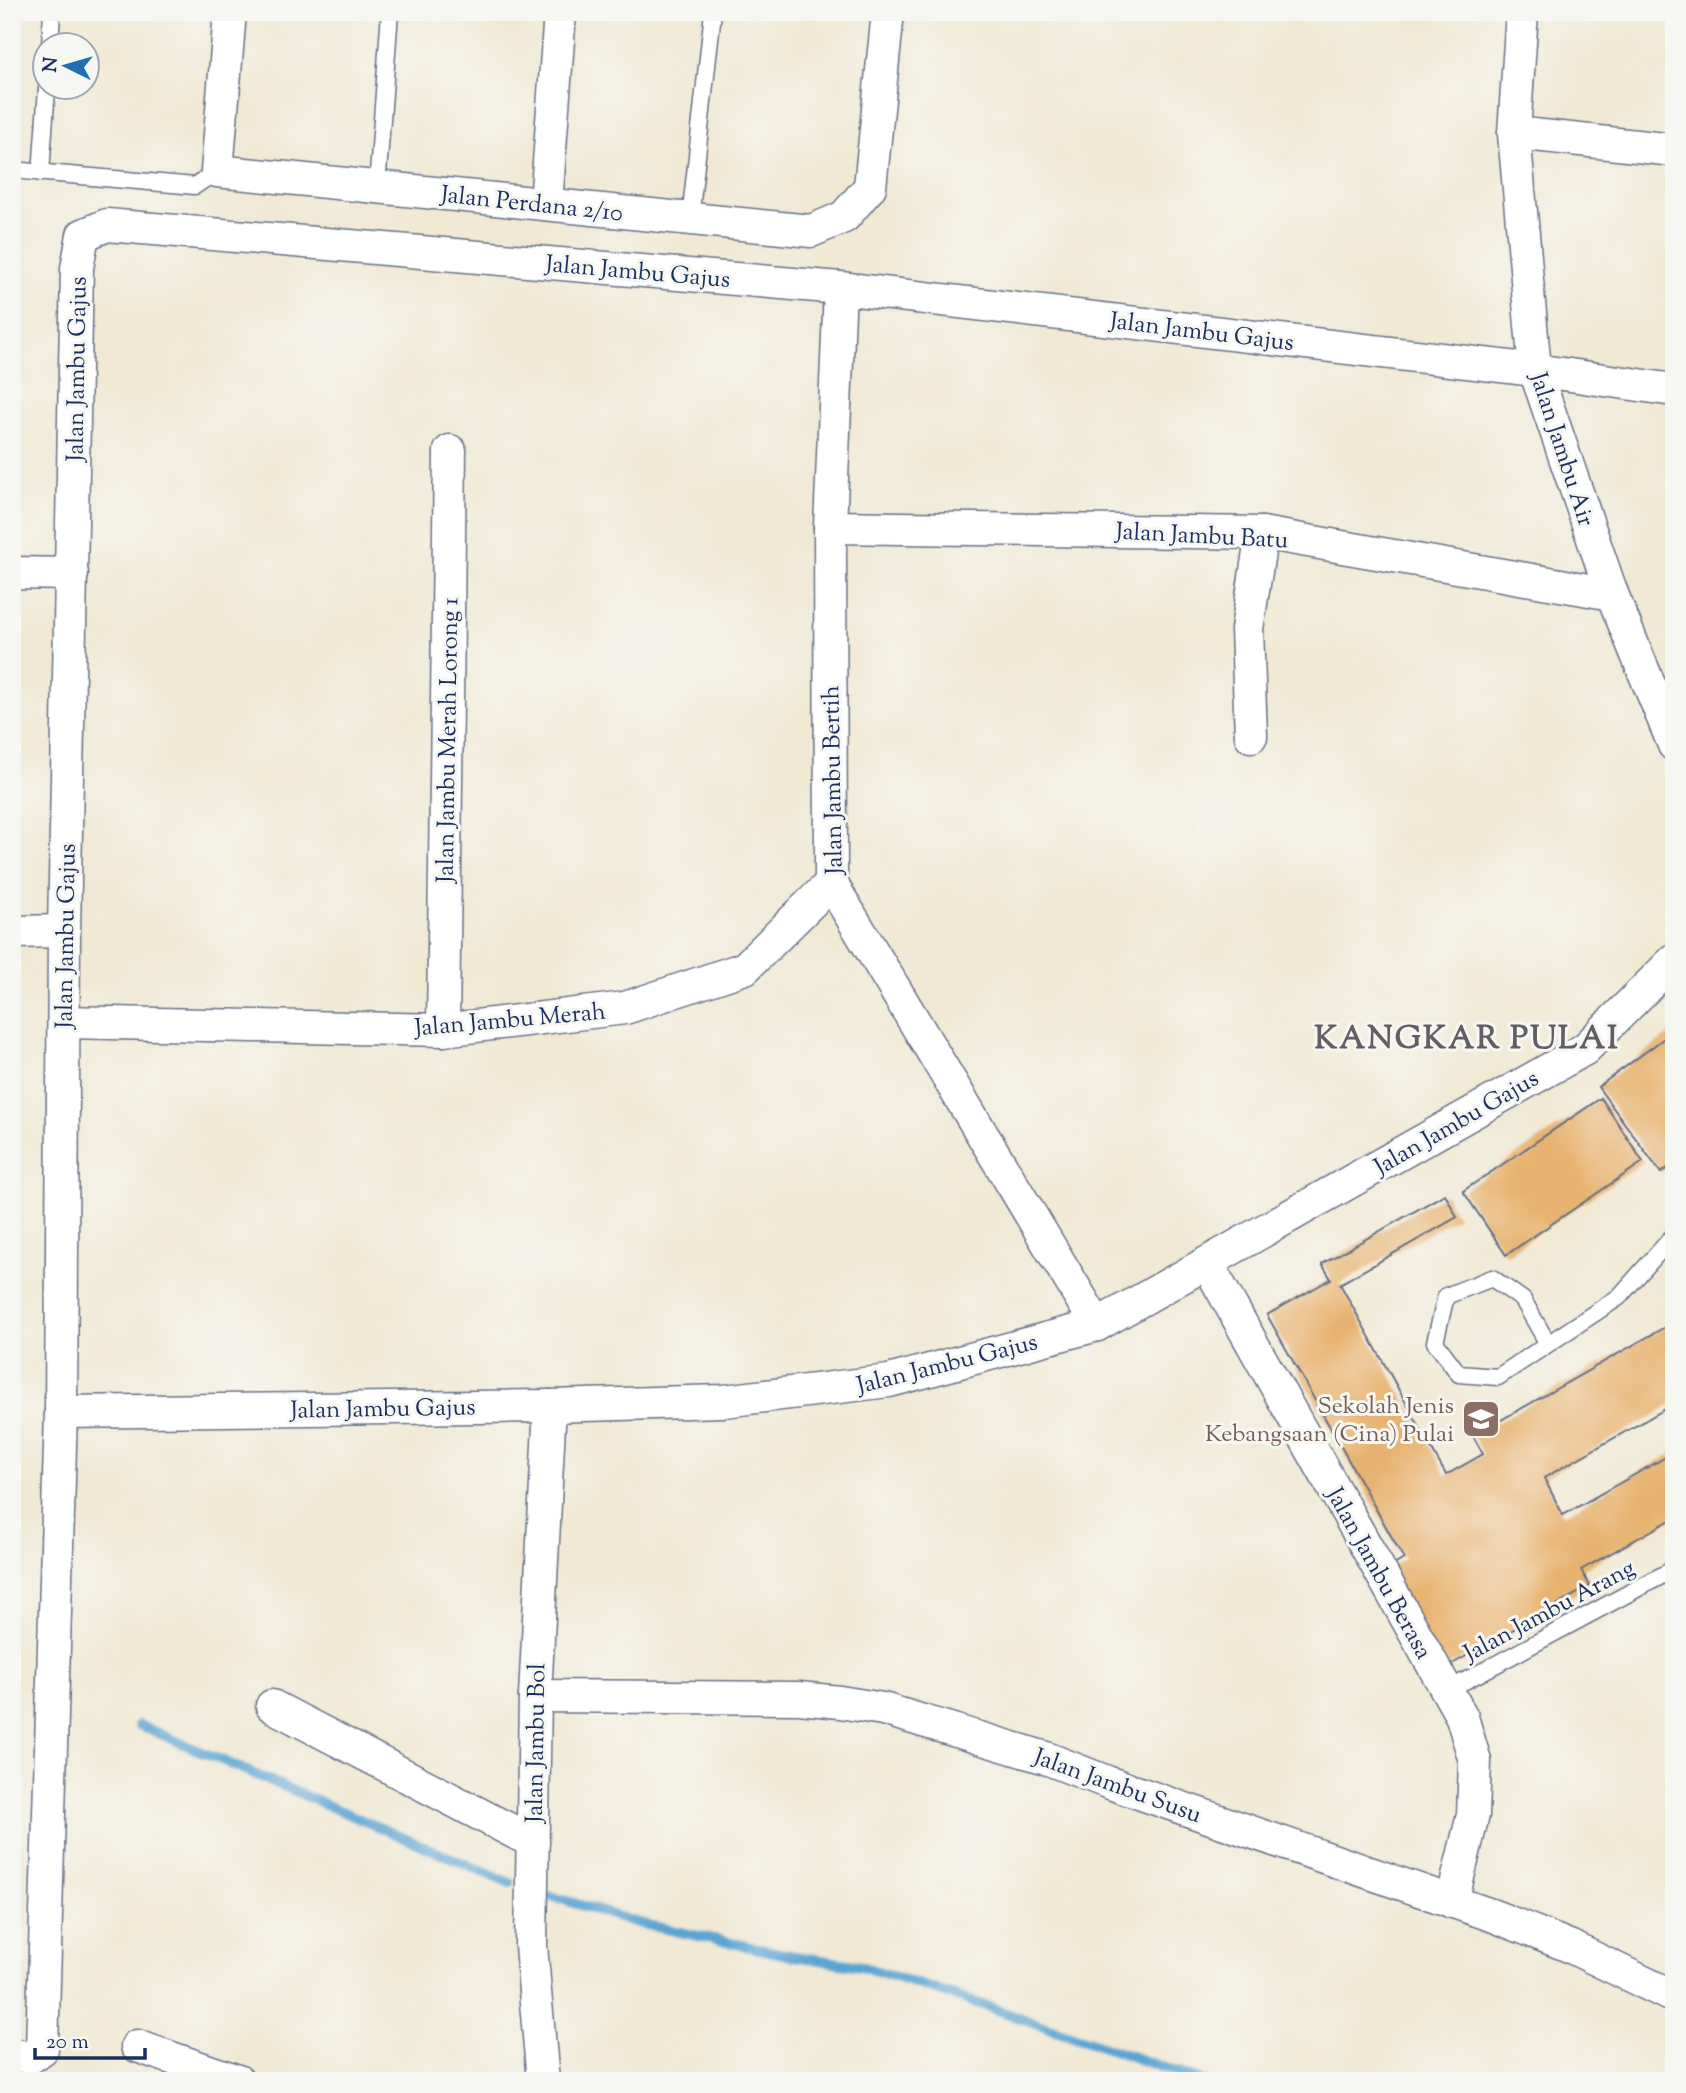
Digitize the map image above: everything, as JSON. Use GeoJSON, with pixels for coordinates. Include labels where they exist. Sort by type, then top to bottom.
{"type":"FeatureCollection","features":[{"type":"Feature","properties":{"kind":"street"},"geometry":{"type":"LineString","coordinates":[[217,171],[230,12]]}},
{"type":"Feature","properties":{"kind":"street"},"geometry":{"type":"LineString","coordinates":[[546,204],[560,12]]}},
{"type":"Feature","properties":{"kind":"street","name":"Jalan Perdana 2/10"},"geometry":{"type":"LineString","coordinates":[[217,171],[811,231],[844,217],[870,187],[888,12]]}},
{"type":"Feature","properties":{"kind":"street","name":"Jalan Jambu Air"},"geometry":{"type":"LineString","coordinates":[[1522,12],[1514,133],[1535,370],[1612,594],[1674,745]]}},
{"type":"Feature","properties":{"kind":"street"},"geometry":{"type":"LineString","coordinates":[[1514,133],[1674,150]]}},
{"type":"Feature","properties":{"kind":"street","name":"Jalan Jambu Gajus"},"geometry":{"type":"LineString","coordinates":[[1674,390],[1535,370],[840,288],[107,225],[83,235],[77,268],[64,932],[61,1412],[550,1406],[723,1401],[889,1381],[1097,1325],[1585,1049],[1674,960]]}},
{"type":"Feature","properties":{"kind":"street","name":"Jalan Jambu Bertih"},"geometry":{"type":"LineString","coordinates":[[840,288],[830,527],[831,883],[1097,1325]]}},
{"type":"Feature","properties":{"kind":"street","name":"Jalan Jambu Merah Lorong 1"},"geometry":{"type":"LineString","coordinates":[[443,1030],[450,451]]}},
{"type":"Feature","properties":{"kind":"street","name":"Jalan Jambu Batu"},"geometry":{"type":"LineString","coordinates":[[830,527],[1262,533],[1612,594]]}},
{"type":"Feature","properties":{"kind":"street"},"geometry":{"type":"LineString","coordinates":[[1251,736],[1247,629],[1262,533]]}},
{"type":"Feature","properties":{"kind":"street"},"geometry":{"type":"LineString","coordinates":[[12,573],[72,574]]}},
{"type":"Feature","properties":{"kind":"street","name":"Jalan Jambu Merah"},"geometry":{"type":"LineString","coordinates":[[64,1022],[443,1030],[625,1008],[745,968],[831,883]]}},
{"type":"Feature","properties":{"kind":"street"},"geometry":{"type":"LineString","coordinates":[[12,932],[64,932]]}},
{"type":"Feature","properties":{"kind":"street","name":"Jalan Jambu Berasa"},"geometry":{"type":"LineString","coordinates":[[1207,1263],[1462,1717],[1475,1761],[1473,1815],[1452,1902]]}},
{"type":"Feature","properties":{"kind":"street","name":"Jalan Jambu Bol"},"geometry":{"type":"LineString","coordinates":[[543,2081],[531,1947],[535,1696],[550,1406]]}},
{"type":"Feature","properties":{"kind":"street"},"geometry":{"type":"LineString","coordinates":[[12,2054],[29,2057],[42,2049],[61,1412]]}},
{"type":"Feature","properties":{"kind":"street","name":"Jalan Jambu Susu"},"geometry":{"type":"LineString","coordinates":[[535,1696],[799,1698],[883,1709],[1046,1758],[1107,1783],[1452,1902],[1569,1946],[1674,1997]]}},
{"type":"Feature","properties":{"kind":"street"},"geometry":{"type":"LineString","coordinates":[[272,1706],[533,1843]]}},
{"type":"Feature","properties":{"kind":"street"},"geometry":{"type":"LineString","coordinates":[[137,2046],[238,2081]]}},
{"type":"Feature","properties":{"kind":"lane"},"geometry":{"type":"LineString","coordinates":[[51,32],[52,12]]}},
{"type":"Feature","properties":{"kind":"lane"},"geometry":{"type":"LineString","coordinates":[[377,187],[390,12]]}},
{"type":"Feature","properties":{"kind":"lane"},"geometry":{"type":"LineString","coordinates":[[690,219],[713,12]]}},
{"type":"Feature","properties":{"kind":"lane"},"geometry":{"type":"LineString","coordinates":[[41,173],[46,102]]}},
{"type":"Feature","properties":{"kind":"lane"},"geometry":{"type":"LineString","coordinates":[[12,170],[195,186],[217,171]]}},
{"type":"Feature","properties":{"kind":"lane"},"geometry":{"type":"LineString","coordinates":[[1548,1344],[1522,1300],[1492,1278],[1446,1296],[1436,1342],[1459,1374],[1497,1377],[1548,1344],[1619,1297],[1674,1235]]}},
{"type":"Feature","properties":{"kind":"lane","name":"Jalan Jambu Arang"},"geometry":{"type":"LineString","coordinates":[[1446,1691],[1674,1569]]}},
{"type":"Feature","properties":{"kind":"building"},"geometry":{"type":"Polygon","coordinates":[[[1674,1031],[1674,1163],[1661,1173],[1598,1087],[1674,1031]]]}},
{"type":"Feature","properties":{"kind":"building"},"geometry":{"type":"Polygon","coordinates":[[[1601,1098],[1643,1162],[1506,1255],[1463,1191],[1601,1098]]]}},
{"type":"Feature","properties":{"kind":"building"},"geometry":{"type":"Polygon","coordinates":[[[1445,1194],[1457,1217],[1340,1284],[1446,1475],[1483,1454],[1473,1436],[1674,1322],[1674,1404],[1544,1478],[1563,1515],[1673,1453],[1674,1518],[1581,1570],[1590,1586],[1438,1672],[1382,1572],[1404,1559],[1267,1315],[1331,1279],[1322,1264],[1445,1194]]]}},
{"type":"Feature","properties":{"kind":"waterway"},"geometry":{"type":"LineString","coordinates":[[139,1725],[510,1883]]}},
{"type":"Feature","properties":{"kind":"waterway"},"geometry":{"type":"LineString","coordinates":[[551,1896],[638,1923],[788,1955],[861,1966],[1202,2081]]}},
{"type":"Feature","properties":{"kind":"place","name":"Sekolah Jenis Kebangsaan (Cina) Pulai"},"geometry":{"type":"Point","coordinates":[1481,1419]}},
{"type":"Feature","properties":{"kind":"district","name":"KANGKAR PULAI"},"geometry":{"type":"Point","coordinates":[1467,1037]}}]}
